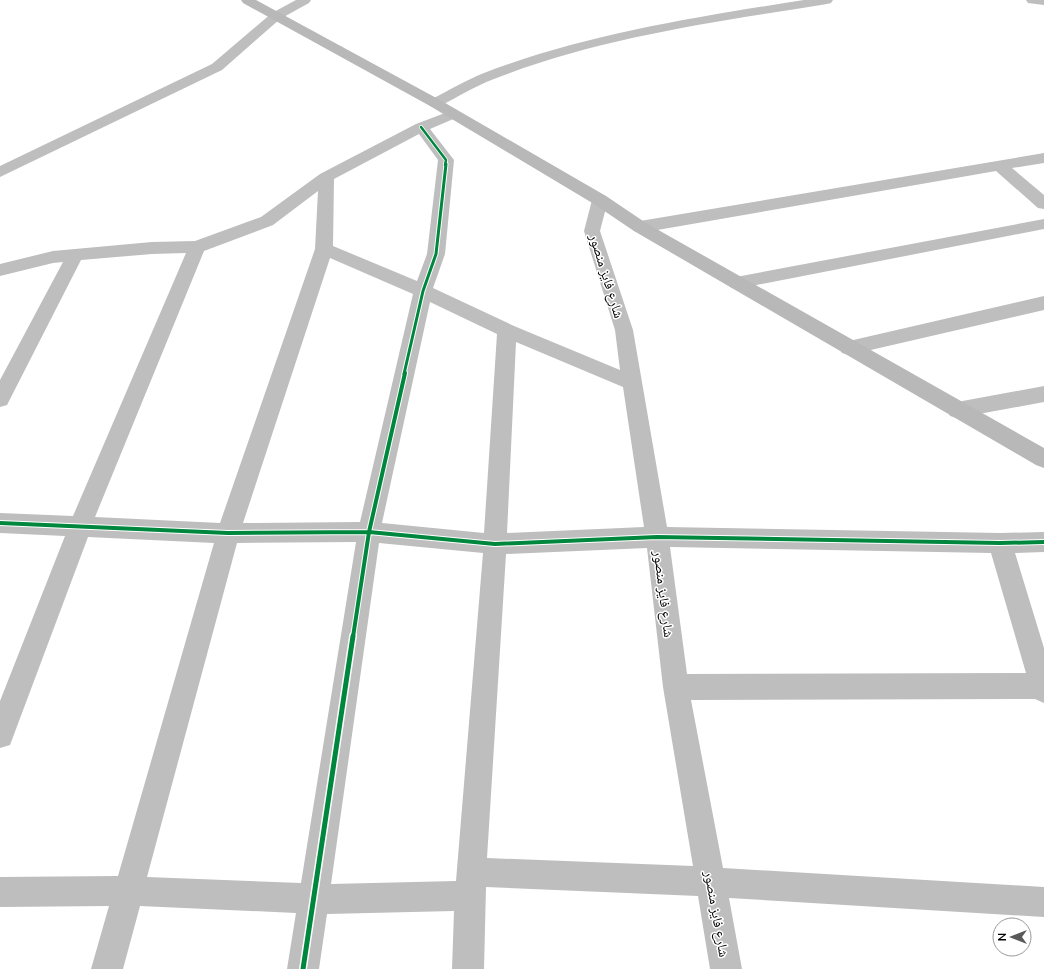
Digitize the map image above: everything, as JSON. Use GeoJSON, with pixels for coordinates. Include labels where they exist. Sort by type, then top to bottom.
{"type":"FeatureCollection","features":[{"type":"Feature","properties":{"kind":"main road"},"geometry":{"type":"LineString","coordinates":[[247,0],[435,103],[600,200],[640,228],[1044,459]]}},
{"type":"Feature","properties":{"kind":"street"},"geometry":{"type":"LineString","coordinates":[[0,172],[217,67],[276,16],[305,0]]}},
{"type":"Feature","properties":{"kind":"street"},"geometry":{"type":"LineString","coordinates":[[435,103],[496,73],[582,46],[684,23],[827,0]]}},
{"type":"Feature","properties":{"kind":"street"},"geometry":{"type":"LineString","coordinates":[[1032,0],[1044,1]]}},
{"type":"Feature","properties":{"kind":"street"},"geometry":{"type":"LineString","coordinates":[[0,270],[53,257],[152,248],[197,247],[267,221],[326,177],[421,127],[453,114]]}},
{"type":"Feature","properties":{"kind":"street"},"geometry":{"type":"LineString","coordinates":[[303,969],[370,532],[423,290],[436,254],[446,160],[421,127]]}},
{"type":"Feature","properties":{"kind":"street"},"geometry":{"type":"LineString","coordinates":[[640,228],[1044,158]]}},
{"type":"Feature","properties":{"kind":"street"},"geometry":{"type":"LineString","coordinates":[[1000,166],[1044,204]]}},
{"type":"Feature","properties":{"kind":"street"},"geometry":{"type":"LineString","coordinates":[[107,969],[228,533],[324,249],[326,177]]}},
{"type":"Feature","properties":{"kind":"street","name":"شارع فايز منصور"},"geometry":{"type":"LineString","coordinates":[[600,200],[592,231],[624,330],[657,537],[676,687],[726,969]]}},
{"type":"Feature","properties":{"kind":"street"},"geometry":{"type":"LineString","coordinates":[[736,283],[1044,224]]}},
{"type":"Feature","properties":{"kind":"street"},"geometry":{"type":"LineString","coordinates":[[0,735],[80,527],[197,247]]}},
{"type":"Feature","properties":{"kind":"street"},"geometry":{"type":"LineString","coordinates":[[324,249],[423,290],[507,331],[632,383]]}},
{"type":"Feature","properties":{"kind":"street"},"geometry":{"type":"LineString","coordinates":[[0,399],[75,255]]}},
{"type":"Feature","properties":{"kind":"street"},"geometry":{"type":"LineString","coordinates":[[849,348],[1044,303]]}},
{"type":"Feature","properties":{"kind":"street"},"geometry":{"type":"LineString","coordinates":[[468,969],[471,884],[495,544],[507,331]]}},
{"type":"Feature","properties":{"kind":"street"},"geometry":{"type":"LineString","coordinates":[[957,410],[1044,394]]}},
{"type":"Feature","properties":{"kind":"street"},"geometry":{"type":"LineString","coordinates":[[0,523],[228,533],[370,532],[495,544],[657,537],[1000,543],[1044,542]]}},
{"type":"Feature","properties":{"kind":"street"},"geometry":{"type":"LineString","coordinates":[[676,687],[1043,688],[1000,543]]}},
{"type":"Feature","properties":{"kind":"street"},"geometry":{"type":"LineString","coordinates":[[0,892],[129,891],[314,899],[471,884],[711,882],[1044,902]]}},
{"type":"Feature","properties":{"kind":"cycle path"},"geometry":{"type":"LineString","coordinates":[[303,969],[369,532],[423,291],[436,254],[446,160],[421,127]]}},
{"type":"Feature","properties":{"kind":"cycle path"},"geometry":{"type":"LineString","coordinates":[[0,523],[228,533],[369,532],[495,544],[657,537],[1000,543],[1044,542]]}}]}
